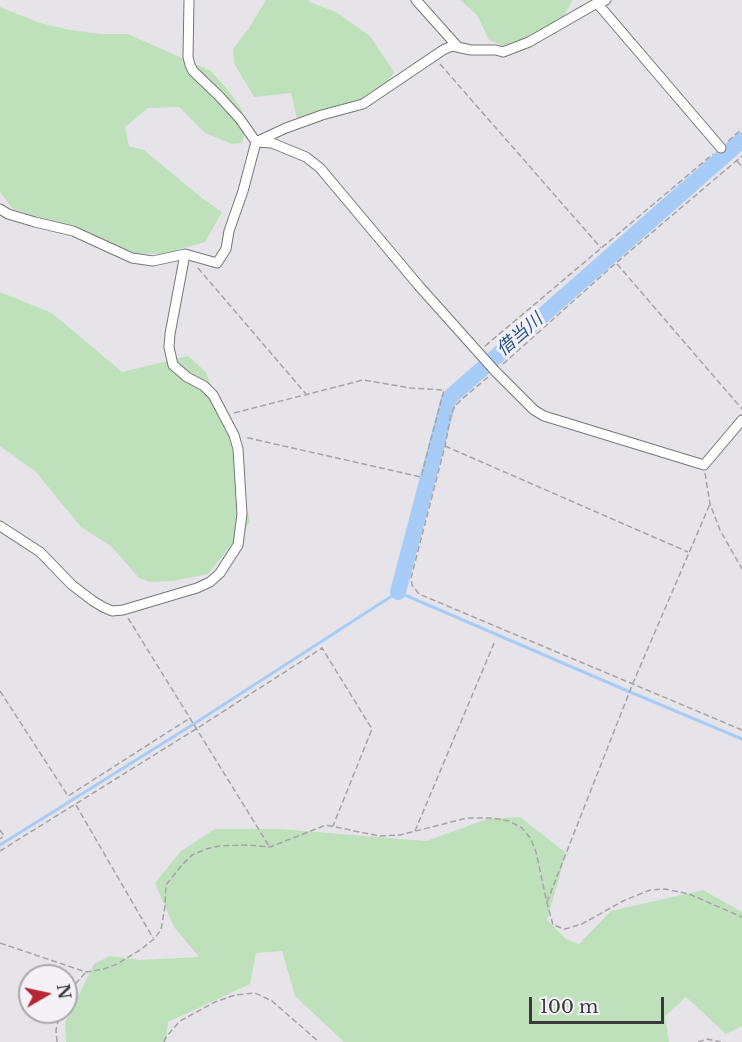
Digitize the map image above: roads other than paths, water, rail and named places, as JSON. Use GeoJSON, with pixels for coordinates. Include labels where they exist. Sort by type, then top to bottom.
{"type":"FeatureCollection","features":[{"type":"Feature","properties":{"kind":"street"},"geometry":{"type":"LineString","coordinates":[[0,209],[26,220],[73,231],[132,258],[153,261],[185,254],[217,263],[226,249],[229,231],[256,142],[240,118],[193,71],[190,65],[188,57],[189,0]]}},
{"type":"Feature","properties":{"kind":"street"},"geometry":{"type":"LineString","coordinates":[[416,0],[458,47]]}},
{"type":"Feature","properties":{"kind":"street"},"geometry":{"type":"LineString","coordinates":[[256,142],[321,115],[363,104],[442,50],[452,46],[503,52],[529,42],[601,2],[721,148]]}},
{"type":"Feature","properties":{"kind":"street"},"geometry":{"type":"LineString","coordinates":[[256,142],[272,143],[306,157],[320,168],[411,277],[495,371],[534,410],[544,416],[704,465],[742,420]]}},
{"type":"Feature","properties":{"kind":"street"},"geometry":{"type":"LineString","coordinates":[[0,526],[40,552],[72,585],[93,601],[112,610],[123,610],[197,588],[210,582],[229,559],[237,545],[242,514],[238,449],[234,435],[213,395],[173,365],[169,347],[185,254]]}},
{"type":"Feature","properties":{"kind":"waterway","name":"借当川"},"geometry":{"type":"LineString","coordinates":[[398,592],[449,398],[742,140]]}},
{"type":"Feature","properties":{"kind":"waterway"},"geometry":{"type":"LineString","coordinates":[[0,845],[189,727],[398,592],[742,739]]}}]}
